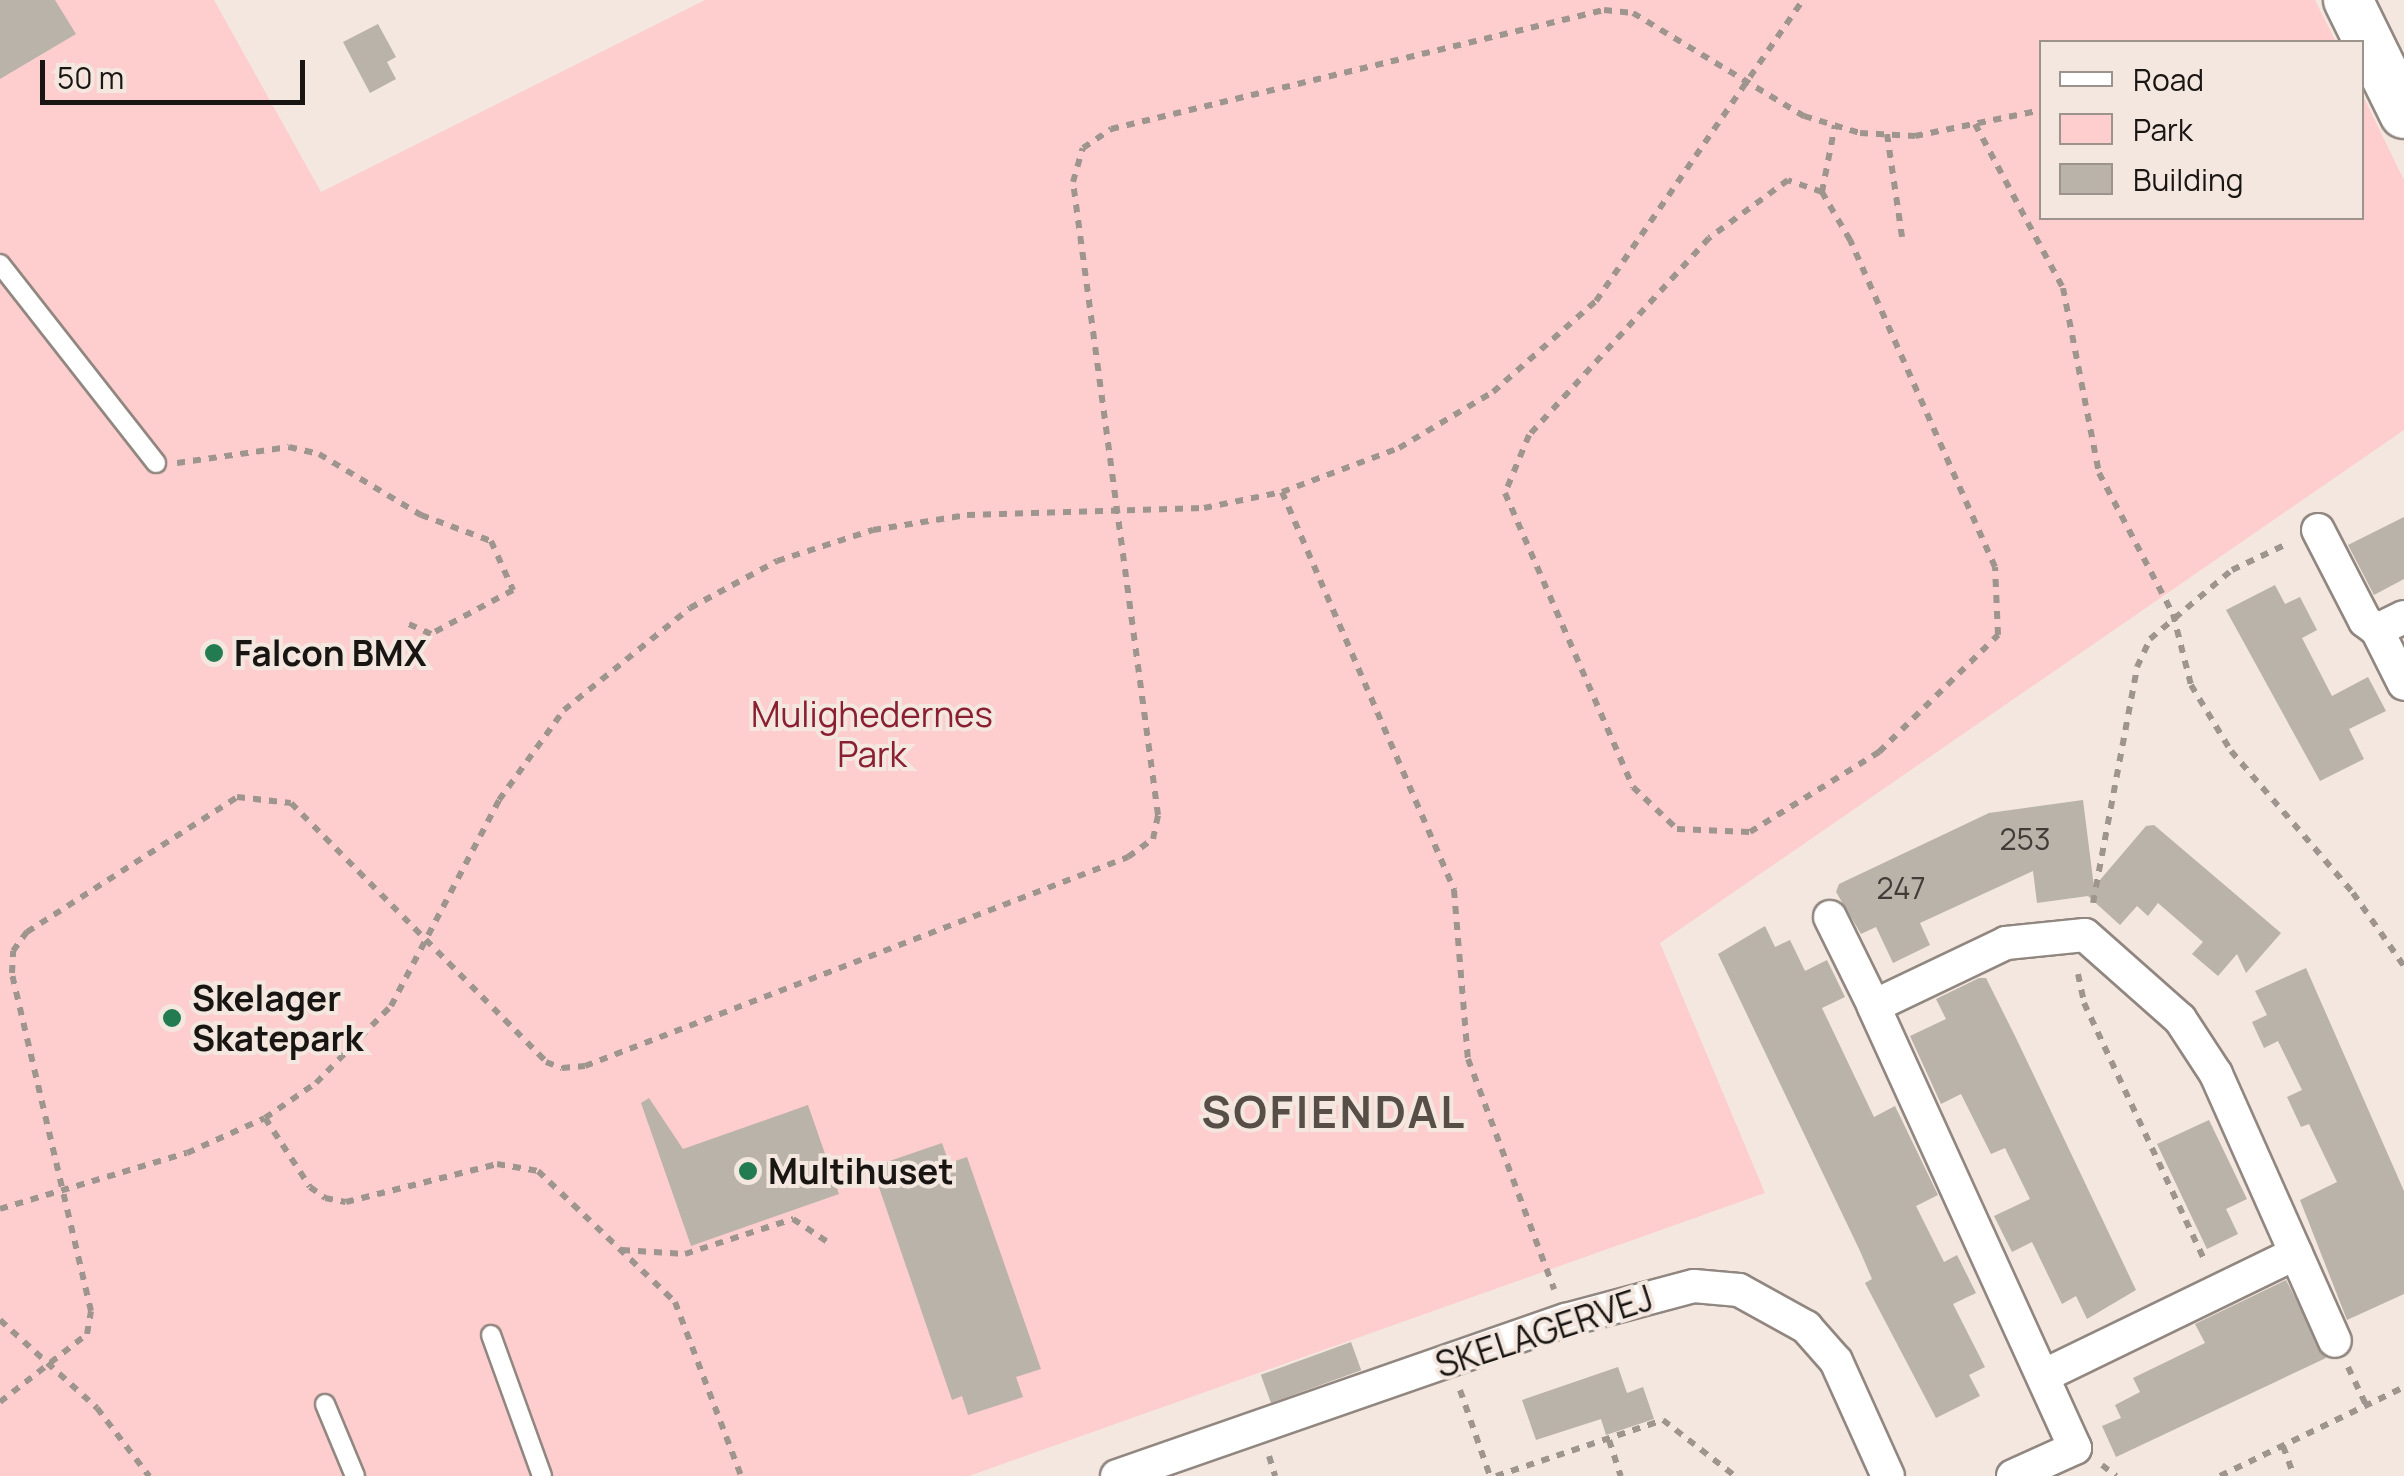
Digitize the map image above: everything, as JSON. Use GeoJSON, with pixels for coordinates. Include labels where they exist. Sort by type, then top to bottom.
{"type":"FeatureCollection","features":[{"type":"Feature","properties":{"kind":"street"},"geometry":{"type":"LineString","coordinates":[[2348,0],[2404,114]]}},
{"type":"Feature","properties":{"kind":"street"},"geometry":{"type":"LineString","coordinates":[[2318,530],[2365,622],[2390,624],[2404,684]]}},
{"type":"Feature","properties":{"kind":"street"},"geometry":{"type":"LineString","coordinates":[[1830,917],[2075,1448],[2013,1476]]}},
{"type":"Feature","properties":{"kind":"street"},"geometry":{"type":"LineString","coordinates":[[1874,1006],[2006,943],[2085,935],[2194,1038],[2335,1341]]}},
{"type":"Feature","properties":{"kind":"street"},"geometry":{"type":"LineString","coordinates":[[2044,1376],[2296,1253]]}},
{"type":"Feature","properties":{"kind":"street","name":"SKELAGERVEJ"},"geometry":{"type":"LineString","coordinates":[[1117,1476],[1566,1320],[1694,1286],[1772,1302],[1806,1326],[1836,1361],[1888,1476]]}},
{"type":"Feature","properties":{"kind":"lane"},"geometry":{"type":"LineString","coordinates":[[0,264],[156,463]]}},
{"type":"Feature","properties":{"kind":"lane"},"geometry":{"type":"LineString","coordinates":[[490,1335],[542,1476]]}},
{"type":"Feature","properties":{"kind":"lane"},"geometry":{"type":"LineString","coordinates":[[325,1404],[355,1476]]}},
{"type":"Feature","properties":{"kind":"path"},"geometry":{"type":"LineString","coordinates":[[0,1210],[188,1153],[265,1118],[355,1048],[391,1006],[499,800],[564,710],[690,608],[777,560],[872,530],[967,516],[1120,514],[1204,508],[1282,492],[1399,448],[1530,364],[1596,301],[1660,218],[1803,0]]}},
{"type":"Feature","properties":{"kind":"path"},"geometry":{"type":"LineString","coordinates":[[0,1402],[86,1334],[91,1311],[12,972],[13,951],[27,932],[237,797],[265,795],[291,803],[546,1062],[585,1066],[1128,857],[1153,840],[1158,815],[1073,182],[1083,148],[1111,130],[1604,10],[1632,13],[1745,84],[1835,125],[1886,134],[1975,124],[2039,111]]}},
{"type":"Feature","properties":{"kind":"path"},"geometry":{"type":"LineString","coordinates":[[1975,124],[2063,288],[2098,473],[2173,614],[2191,685],[2231,751],[2353,894],[2404,966]]}},
{"type":"Feature","properties":{"kind":"path"},"geometry":{"type":"LineString","coordinates":[[1822,192],[1788,180],[1709,238],[1530,435],[1505,493],[1633,788],[1678,829],[1750,832],[1879,752],[1998,634],[1995,567],[1850,240],[1822,192],[1835,125]]}},
{"type":"Feature","properties":{"kind":"path"},"geometry":{"type":"LineString","coordinates":[[1886,134],[1902,237]]}},
{"type":"Feature","properties":{"kind":"path"},"geometry":{"type":"LineString","coordinates":[[156,463],[289,447],[320,454],[421,515],[491,541],[513,590],[431,634],[404,622]]}},
{"type":"Feature","properties":{"kind":"path"},"geometry":{"type":"LineString","coordinates":[[1282,492],[1454,890],[1468,1059],[1566,1320]]}},
{"type":"Feature","properties":{"kind":"path"},"geometry":{"type":"LineString","coordinates":[[2219,1290],[2084,1003],[2078,962],[2137,667],[2150,639],[2173,614],[2232,570],[2318,530]]}},
{"type":"Feature","properties":{"kind":"path"},"geometry":{"type":"LineString","coordinates":[[265,1118],[310,1187],[325,1198],[346,1202],[524,1164],[675,1302],[741,1476]]}},
{"type":"Feature","properties":{"kind":"path"},"geometry":{"type":"LineString","coordinates":[[621,1250],[684,1254],[794,1219],[829,1243]]}},
{"type":"Feature","properties":{"kind":"path"},"geometry":{"type":"LineString","coordinates":[[0,1320],[50,1361],[149,1476]]}},
{"type":"Feature","properties":{"kind":"path"},"geometry":{"type":"LineString","coordinates":[[1449,1361],[1493,1476],[1673,1422],[1735,1476]]}},
{"type":"Feature","properties":{"kind":"path"},"geometry":{"type":"LineString","coordinates":[[2220,1476],[2404,1387]]}},
{"type":"Feature","properties":{"kind":"path"},"geometry":{"type":"LineString","coordinates":[[1608,1440],[1621,1476]]}},
{"type":"Feature","properties":{"kind":"path"},"geometry":{"type":"LineString","coordinates":[[2283,1446],[2294,1476]]}},
{"type":"Feature","properties":{"kind":"green space","name":"Mulighedernes Park"},"geometry":{"type":"Polygon","coordinates":[[[0,0],[214,0],[321,192],[705,0],[2315,0],[2335,40],[2039,40],[2039,220],[2364,220],[2364,98],[2404,180],[2404,430],[1660,943],[1765,1193],[969,1476],[0,1476],[0,0]]]}},
{"type":"Feature","properties":{"kind":"building"},"geometry":{"type":"Polygon","coordinates":[[[0,0],[55,0],[76,34],[0,79],[0,0]]]}},
{"type":"Feature","properties":{"kind":"building"},"geometry":{"type":"Polygon","coordinates":[[[378,24],[396,57],[387,62],[396,79],[370,93],[343,42],[378,24]]]}},
{"type":"Feature","properties":{"kind":"building"},"geometry":{"type":"Polygon","coordinates":[[[2404,517],[2404,579],[2374,595],[2348,545],[2404,517]]]}},
{"type":"Feature","properties":{"kind":"building"},"geometry":{"type":"Polygon","coordinates":[[[2275,585],[2285,604],[2300,597],[2317,630],[2302,638],[2332,696],[2368,677],[2386,711],[2349,729],[2364,759],[2320,781],[2226,610],[2275,585]]]}},
{"type":"Feature","properties":{"kind":"building"},"geometry":{"type":"Polygon","coordinates":[[[2083,800],[2094,887],[2146,826],[2154,825],[2281,933],[2246,973],[2237,954],[2218,976],[2192,954],[2203,942],[2158,903],[2148,916],[2137,906],[2120,925],[2088,896],[2037,903],[2033,871],[1920,923],[1930,945],[1893,963],[1876,927],[1861,934],[1836,892],[1839,884],[1989,813],[2083,800]]]}},
{"type":"Feature","properties":{"kind":"building"},"geometry":{"type":"Polygon","coordinates":[[[1765,926],[1775,947],[1790,940],[1805,971],[1827,960],[1845,997],[1822,1008],[1874,1117],[1895,1106],[1938,1195],[1916,1206],[1944,1262],[1957,1255],[1976,1293],[1953,1304],[1985,1367],[1969,1375],[1980,1396],[1936,1418],[1865,1283],[1872,1279],[1860,1251],[1718,954],[1765,926]]]}},
{"type":"Feature","properties":{"kind":"building"},"geometry":{"type":"Polygon","coordinates":[[[2306,968],[2404,1191],[2404,1294],[2347,1320],[2300,1200],[2337,1182],[2309,1124],[2301,1127],[2287,1097],[2302,1090],[2278,1041],[2264,1048],[2252,1022],[2267,1015],[2255,991],[2306,968]]]}},
{"type":"Feature","properties":{"kind":"building"},"geometry":{"type":"Polygon","coordinates":[[[1986,978],[2136,1290],[2087,1319],[2076,1296],[2062,1304],[2032,1242],[2012,1252],[1994,1216],[2030,1199],[2005,1148],[1991,1154],[1961,1094],[1941,1104],[1910,1036],[1946,1019],[1936,999],[1986,978]]]}},
{"type":"Feature","properties":{"kind":"building","name":"Multihuset"},"geometry":{"type":"Polygon","coordinates":[[[649,1098],[683,1149],[808,1105],[839,1194],[691,1246],[641,1103],[649,1098]]]}},
{"type":"Feature","properties":{"kind":"building"},"geometry":{"type":"Polygon","coordinates":[[[2209,1120],[2247,1199],[2226,1209],[2238,1234],[2207,1249],[2157,1144],[2209,1120]]]}},
{"type":"Feature","properties":{"kind":"building"},"geometry":{"type":"Polygon","coordinates":[[[942,1143],[949,1163],[967,1157],[1041,1369],[1016,1377],[1023,1397],[968,1415],[962,1396],[952,1400],[872,1167],[942,1143]]]}},
{"type":"Feature","properties":{"kind":"building"},"geometry":{"type":"Polygon","coordinates":[[[2286,1280],[2326,1358],[2116,1457],[2102,1426],[2121,1418],[2115,1405],[2140,1392],[2133,1378],[2205,1343],[2195,1324],[2286,1280]]]}},
{"type":"Feature","properties":{"kind":"building"},"geometry":{"type":"Polygon","coordinates":[[[1351,1342],[1361,1370],[1271,1403],[1261,1375],[1351,1342]]]}},
{"type":"Feature","properties":{"kind":"building"},"geometry":{"type":"Polygon","coordinates":[[[1618,1367],[1627,1393],[1643,1387],[1654,1419],[1606,1435],[1601,1419],[1536,1440],[1522,1400],[1618,1367]]]}},
{"type":"Feature","properties":{"kind":"place","name":"Falcon BMX"},"geometry":{"type":"Point","coordinates":[214,653]}},
{"type":"Feature","properties":{"kind":"place","name":"Skelager Skatepark"},"geometry":{"type":"Point","coordinates":[172,1018]}},
{"type":"Feature","properties":{"kind":"place","name":"Multihuset"},"geometry":{"type":"Point","coordinates":[748,1171]}},
{"type":"Feature","properties":{"kind":"district","name":"SOFIENDAL"},"geometry":{"type":"Point","coordinates":[1334,1112]}}]}
